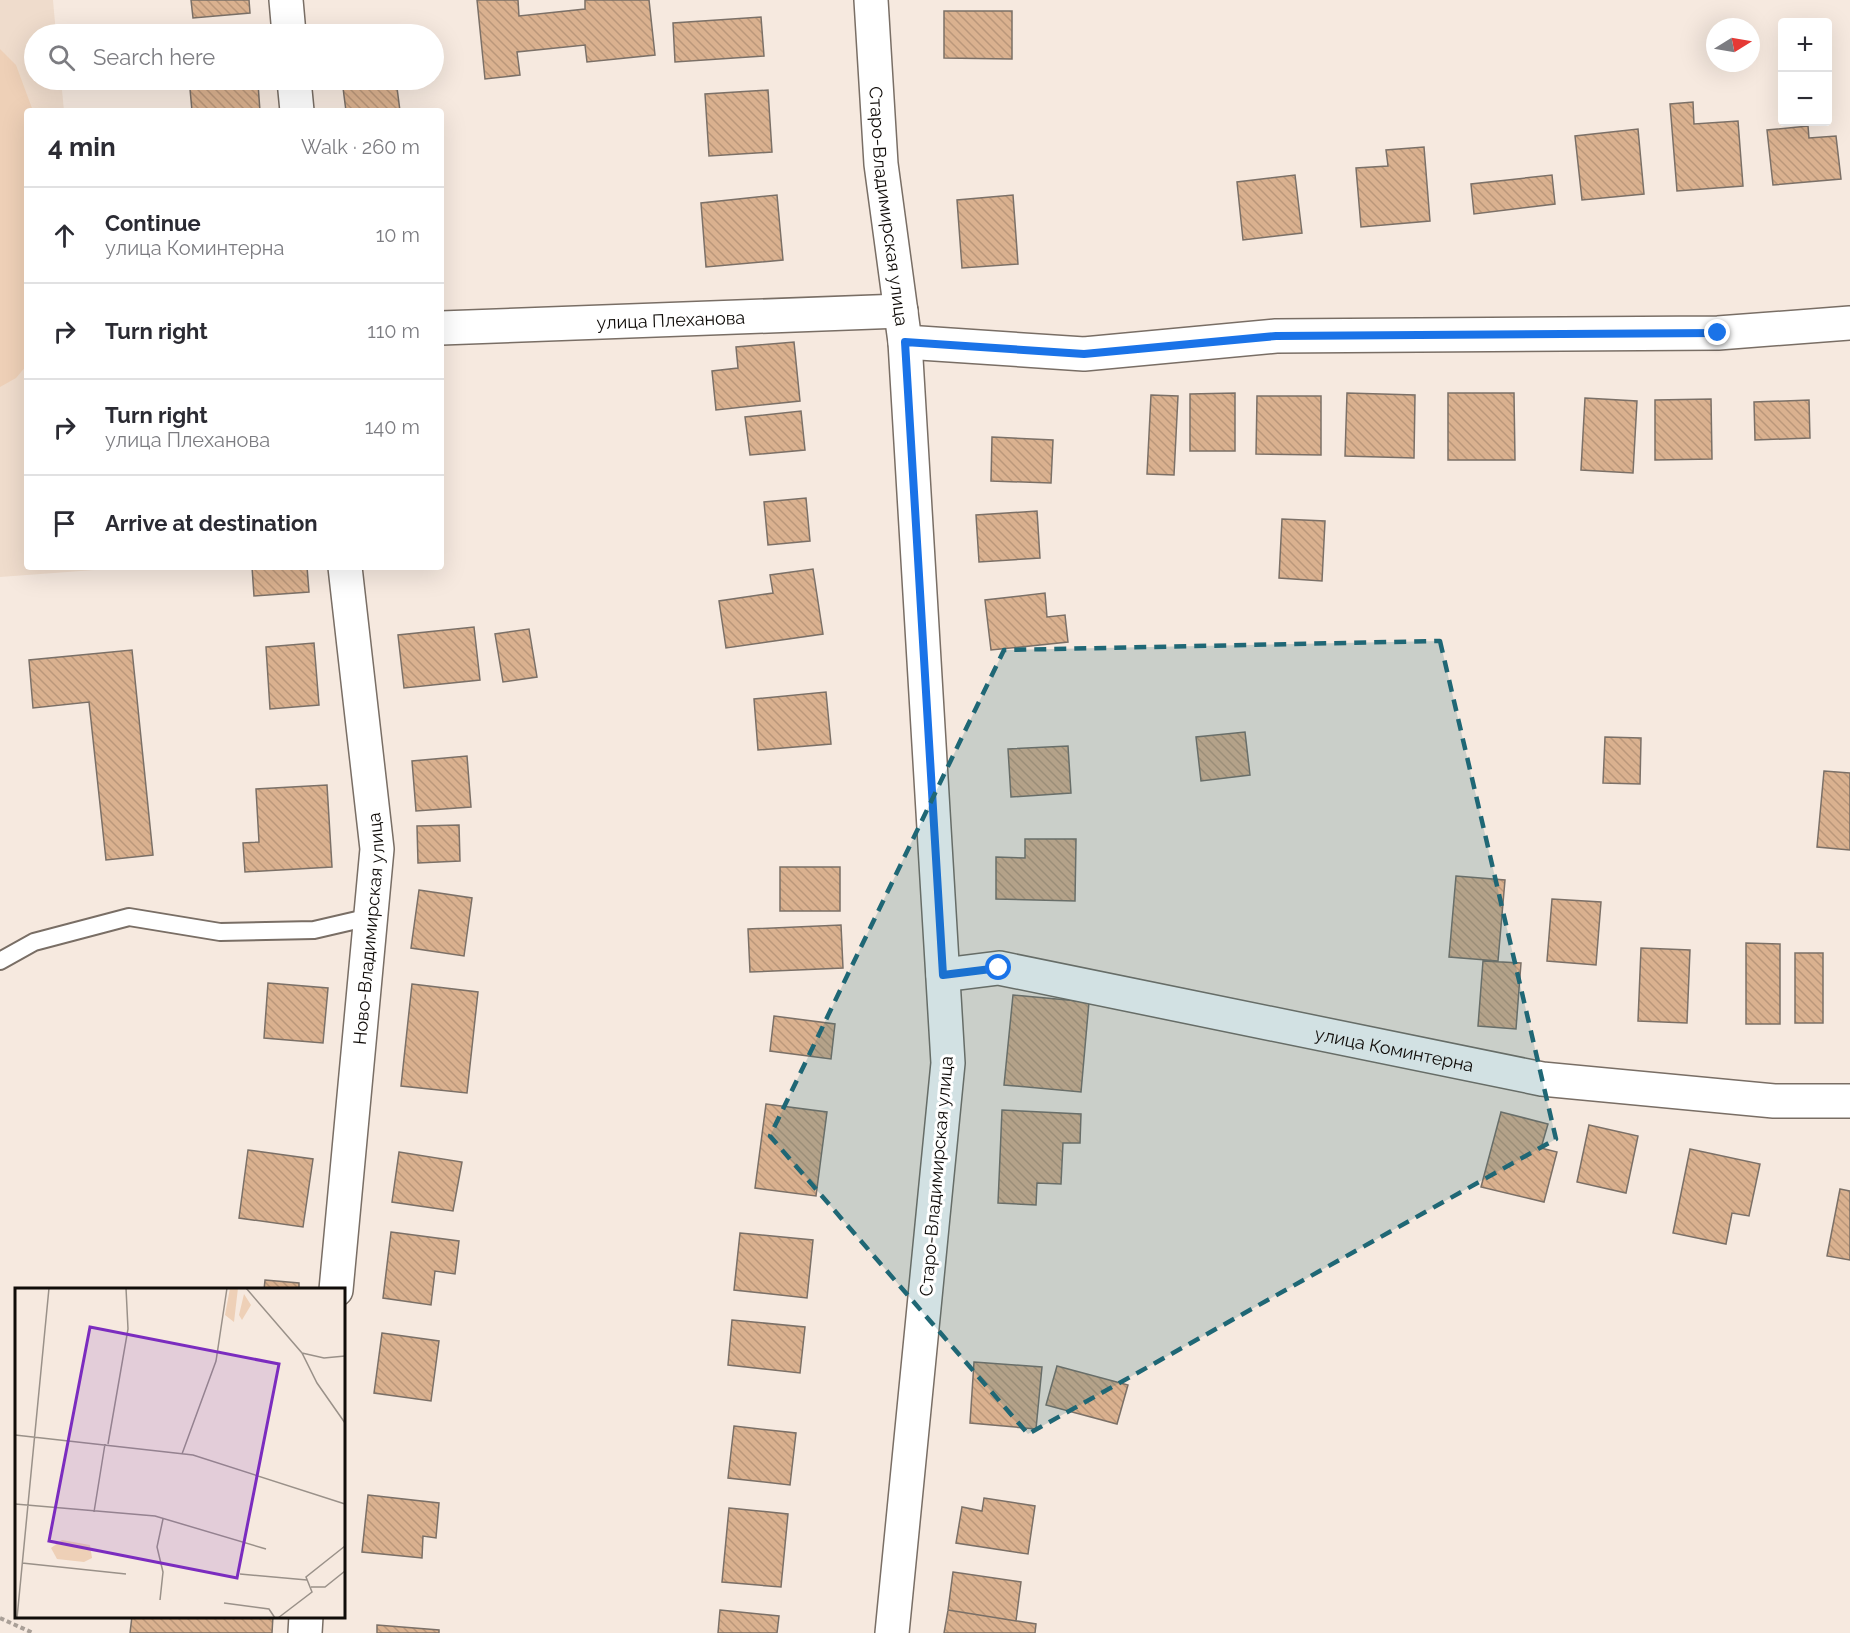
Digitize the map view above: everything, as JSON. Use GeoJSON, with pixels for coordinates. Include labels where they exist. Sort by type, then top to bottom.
{"type":"FeatureCollection","features":[{"type":"Feature","properties":{"kind":"street"},"geometry":{"type":"LineString","coordinates":[[286,0],[288,24]]}},
{"type":"Feature","properties":{"kind":"street","name":"Старо-Владимирская улица"},"geometry":{"type":"LineString","coordinates":[[871,0],[881,164],[905,342],[948,1063],[892,1633]]}},
{"type":"Feature","properties":{"kind":"street"},"geometry":{"type":"LineString","coordinates":[[295,90],[297,108]]}},
{"type":"Feature","properties":{"kind":"street","name":"улица Плеханова"},"geometry":{"type":"LineString","coordinates":[[444,328],[900,311]]}},
{"type":"Feature","properties":{"kind":"street"},"geometry":{"type":"LineString","coordinates":[[905,342],[1084,354],[1276,336],[1718,333],[1850,323]]}},
{"type":"Feature","properties":{"kind":"street","name":"Ново-Владимирская улица"},"geometry":{"type":"LineString","coordinates":[[336,1288],[377,849],[345,570]]}},
{"type":"Feature","properties":{"kind":"street","name":"улица Коминтерна"},"geometry":{"type":"LineString","coordinates":[[943,975],[999,968],[1542,1079],[1774,1101],[1850,1101]]}},
{"type":"Feature","properties":{"kind":"street"},"geometry":{"type":"LineString","coordinates":[[304,1633],[306,1618]]}},
{"type":"Feature","properties":{"kind":"lane"},"geometry":{"type":"LineString","coordinates":[[0,961],[34,942],[129,917],[220,932],[314,930],[370,917]]}},
{"type":"Feature","properties":{"kind":"path"},"geometry":{"type":"LineString","coordinates":[[0,1618],[33,1633]]}},
{"type":"Feature","properties":{"kind":"highlighted area"},"geometry":{"type":"Polygon","coordinates":[[[1440,641],[1556,1139],[1028,1434],[770,1136],[1004,650],[1440,641]]]}},
{"type":"Feature","properties":{"kind":"shaded area"},"geometry":{"type":"Polygon","coordinates":[[[0,0],[53,0],[55,24],[24,24],[24,90],[62,90],[64,108],[24,108],[24,570],[94,570],[0,577],[0,0]]]}},
{"type":"Feature","properties":{"kind":"shaded area"},"geometry":{"type":"Polygon","coordinates":[[[0,49],[16,65],[32,108],[24,108],[24,369],[16,378],[0,387],[0,49]]]}},
{"type":"Feature","properties":{"kind":"building"},"geometry":{"type":"Polygon","coordinates":[[[191,0],[249,0],[250,13],[193,18],[191,0]]]}},
{"type":"Feature","properties":{"kind":"building"},"geometry":{"type":"Polygon","coordinates":[[[477,0],[518,0],[519,16],[585,9],[585,0],[649,0],[655,55],[587,62],[585,45],[517,52],[520,75],[485,79],[477,0]]]}},
{"type":"Feature","properties":{"kind":"building"},"geometry":{"type":"Polygon","coordinates":[[[944,11],[1012,11],[1012,59],[944,58],[944,11]]]}},
{"type":"Feature","properties":{"kind":"building"},"geometry":{"type":"Polygon","coordinates":[[[761,17],[764,56],[675,62],[673,23],[761,17]]]}},
{"type":"Feature","properties":{"kind":"building"},"geometry":{"type":"Polygon","coordinates":[[[190,90],[258,90],[260,108],[192,108],[190,90]]]}},
{"type":"Feature","properties":{"kind":"building"},"geometry":{"type":"Polygon","coordinates":[[[343,90],[397,90],[400,108],[346,108],[343,90]]]}},
{"type":"Feature","properties":{"kind":"building"},"geometry":{"type":"Polygon","coordinates":[[[768,90],[772,152],[709,156],[705,94],[768,90]]]}},
{"type":"Feature","properties":{"kind":"building"},"geometry":{"type":"Polygon","coordinates":[[[1693,102],[1694,124],[1738,121],[1743,186],[1677,191],[1670,104],[1693,102]]]}},
{"type":"Feature","properties":{"kind":"building"},"geometry":{"type":"Polygon","coordinates":[[[1808,126],[1809,138],[1836,136],[1841,179],[1773,185],[1767,130],[1808,126]]]}},
{"type":"Feature","properties":{"kind":"building"},"geometry":{"type":"Polygon","coordinates":[[[1638,129],[1644,194],[1582,200],[1575,136],[1638,129]]]}},
{"type":"Feature","properties":{"kind":"building"},"geometry":{"type":"Polygon","coordinates":[[[1424,147],[1430,221],[1361,227],[1356,168],[1388,166],[1386,150],[1424,147]]]}},
{"type":"Feature","properties":{"kind":"building"},"geometry":{"type":"Polygon","coordinates":[[[1295,175],[1302,233],[1243,240],[1237,182],[1295,175]]]}},
{"type":"Feature","properties":{"kind":"building"},"geometry":{"type":"Polygon","coordinates":[[[1552,175],[1555,204],[1474,214],[1471,184],[1552,175]]]}},
{"type":"Feature","properties":{"kind":"building"},"geometry":{"type":"Polygon","coordinates":[[[777,195],[783,260],[706,267],[701,203],[777,195]]]}},
{"type":"Feature","properties":{"kind":"building"},"geometry":{"type":"Polygon","coordinates":[[[1013,195],[1018,264],[962,268],[957,200],[1013,195]]]}},
{"type":"Feature","properties":{"kind":"building"},"geometry":{"type":"Polygon","coordinates":[[[794,342],[800,401],[716,410],[712,371],[738,368],[736,347],[794,342]]]}},
{"type":"Feature","properties":{"kind":"building"},"geometry":{"type":"Polygon","coordinates":[[[1235,393],[1235,451],[1190,451],[1190,394],[1235,393]]]}},
{"type":"Feature","properties":{"kind":"building"},"geometry":{"type":"Polygon","coordinates":[[[1347,393],[1415,395],[1414,458],[1345,456],[1347,393]]]}},
{"type":"Feature","properties":{"kind":"building"},"geometry":{"type":"Polygon","coordinates":[[[1448,393],[1514,393],[1515,460],[1448,460],[1448,393]]]}},
{"type":"Feature","properties":{"kind":"building"},"geometry":{"type":"Polygon","coordinates":[[[1151,395],[1178,396],[1174,475],[1147,474],[1151,395]]]}},
{"type":"Feature","properties":{"kind":"building"},"geometry":{"type":"Polygon","coordinates":[[[1257,396],[1321,396],[1321,455],[1256,454],[1257,396]]]}},
{"type":"Feature","properties":{"kind":"building"},"geometry":{"type":"Polygon","coordinates":[[[1585,398],[1637,401],[1633,473],[1581,470],[1585,398]]]}},
{"type":"Feature","properties":{"kind":"building"},"geometry":{"type":"Polygon","coordinates":[[[1711,399],[1712,459],[1655,460],[1655,400],[1711,399]]]}},
{"type":"Feature","properties":{"kind":"building"},"geometry":{"type":"Polygon","coordinates":[[[1809,400],[1810,438],[1755,440],[1754,402],[1809,400]]]}},
{"type":"Feature","properties":{"kind":"building"},"geometry":{"type":"Polygon","coordinates":[[[801,411],[805,450],[750,455],[745,417],[801,411]]]}},
{"type":"Feature","properties":{"kind":"building"},"geometry":{"type":"Polygon","coordinates":[[[992,437],[1053,440],[1051,483],[991,481],[992,437]]]}},
{"type":"Feature","properties":{"kind":"building"},"geometry":{"type":"Polygon","coordinates":[[[806,498],[810,541],[768,545],[764,502],[806,498]]]}},
{"type":"Feature","properties":{"kind":"building"},"geometry":{"type":"Polygon","coordinates":[[[1037,511],[1040,558],[979,562],[976,515],[1037,511]]]}},
{"type":"Feature","properties":{"kind":"building"},"geometry":{"type":"Polygon","coordinates":[[[1282,519],[1325,521],[1322,581],[1279,578],[1282,519]]]}},
{"type":"Feature","properties":{"kind":"building"},"geometry":{"type":"Polygon","coordinates":[[[813,569],[823,634],[726,648],[719,601],[773,593],[770,575],[813,569]]]}},
{"type":"Feature","properties":{"kind":"building"},"geometry":{"type":"Polygon","coordinates":[[[252,570],[307,570],[309,592],[254,596],[252,570]]]}},
{"type":"Feature","properties":{"kind":"building"},"geometry":{"type":"Polygon","coordinates":[[[1045,593],[1047,617],[1065,615],[1068,642],[991,650],[985,600],[1045,593]]]}},
{"type":"Feature","properties":{"kind":"building"},"geometry":{"type":"Polygon","coordinates":[[[474,627],[480,680],[404,688],[398,635],[474,627]]]}},
{"type":"Feature","properties":{"kind":"building"},"geometry":{"type":"Polygon","coordinates":[[[529,629],[537,677],[503,682],[495,634],[529,629]]]}},
{"type":"Feature","properties":{"kind":"building"},"geometry":{"type":"Polygon","coordinates":[[[314,643],[319,705],[270,709],[266,647],[314,643]]]}},
{"type":"Feature","properties":{"kind":"building"},"geometry":{"type":"Polygon","coordinates":[[[132,650],[153,855],[106,860],[89,702],[33,708],[29,660],[132,650]]]}},
{"type":"Feature","properties":{"kind":"building"},"geometry":{"type":"Polygon","coordinates":[[[826,692],[831,744],[758,750],[754,699],[826,692]]]}},
{"type":"Feature","properties":{"kind":"building"},"geometry":{"type":"Polygon","coordinates":[[[1245,732],[1250,775],[1201,781],[1196,737],[1245,732]]]}},
{"type":"Feature","properties":{"kind":"building"},"geometry":{"type":"Polygon","coordinates":[[[1605,737],[1641,738],[1640,784],[1603,783],[1605,737]]]}},
{"type":"Feature","properties":{"kind":"building"},"geometry":{"type":"Polygon","coordinates":[[[1068,746],[1071,793],[1011,797],[1008,749],[1068,746]]]}},
{"type":"Feature","properties":{"kind":"building"},"geometry":{"type":"Polygon","coordinates":[[[467,756],[471,807],[416,811],[412,761],[467,756]]]}},
{"type":"Feature","properties":{"kind":"building"},"geometry":{"type":"Polygon","coordinates":[[[1824,771],[1850,773],[1850,850],[1817,847],[1824,771]]]}},
{"type":"Feature","properties":{"kind":"building"},"geometry":{"type":"Polygon","coordinates":[[[327,785],[332,867],[245,872],[243,843],[259,842],[256,789],[327,785]]]}},
{"type":"Feature","properties":{"kind":"building"},"geometry":{"type":"Polygon","coordinates":[[[459,825],[460,861],[418,863],[417,826],[459,825]]]}},
{"type":"Feature","properties":{"kind":"building"},"geometry":{"type":"Polygon","coordinates":[[[1025,839],[1076,839],[1075,901],[996,899],[996,857],[1025,858],[1025,839]]]}},
{"type":"Feature","properties":{"kind":"building"},"geometry":{"type":"Polygon","coordinates":[[[780,867],[840,867],[840,911],[780,911],[780,867]]]}},
{"type":"Feature","properties":{"kind":"building"},"geometry":{"type":"Polygon","coordinates":[[[1456,876],[1505,880],[1498,961],[1449,957],[1456,876]]]}},
{"type":"Feature","properties":{"kind":"building"},"geometry":{"type":"Polygon","coordinates":[[[419,890],[472,898],[464,956],[411,948],[419,890]]]}},
{"type":"Feature","properties":{"kind":"building"},"geometry":{"type":"Polygon","coordinates":[[[1552,899],[1601,902],[1596,965],[1547,961],[1552,899]]]}},
{"type":"Feature","properties":{"kind":"building"},"geometry":{"type":"Polygon","coordinates":[[[841,925],[843,968],[750,972],[748,929],[841,925]]]}},
{"type":"Feature","properties":{"kind":"building"},"geometry":{"type":"Polygon","coordinates":[[[1746,943],[1780,944],[1780,1024],[1746,1024],[1746,943]]]}},
{"type":"Feature","properties":{"kind":"building"},"geometry":{"type":"Polygon","coordinates":[[[1641,948],[1690,950],[1687,1023],[1638,1021],[1641,948]]]}},
{"type":"Feature","properties":{"kind":"building"},"geometry":{"type":"Polygon","coordinates":[[[1795,953],[1823,953],[1823,1023],[1795,1023],[1795,953]]]}},
{"type":"Feature","properties":{"kind":"building"},"geometry":{"type":"Polygon","coordinates":[[[1483,961],[1521,963],[1516,1029],[1478,1026],[1483,961]]]}},
{"type":"Feature","properties":{"kind":"building"},"geometry":{"type":"Polygon","coordinates":[[[268,983],[328,988],[323,1043],[264,1038],[268,983]]]}},
{"type":"Feature","properties":{"kind":"building"},"geometry":{"type":"Polygon","coordinates":[[[412,984],[478,992],[467,1093],[401,1086],[412,984]]]}},
{"type":"Feature","properties":{"kind":"building"},"geometry":{"type":"Polygon","coordinates":[[[1013,995],[1089,1002],[1081,1092],[1004,1085],[1013,995]]]}},
{"type":"Feature","properties":{"kind":"building"},"geometry":{"type":"Polygon","coordinates":[[[774,1016],[835,1024],[831,1059],[770,1051],[774,1016]]]}},
{"type":"Feature","properties":{"kind":"building"},"geometry":{"type":"Polygon","coordinates":[[[766,1104],[827,1112],[816,1196],[755,1188],[766,1104]]]}},
{"type":"Feature","properties":{"kind":"building"},"geometry":{"type":"Polygon","coordinates":[[[1002,1110],[1081,1114],[1080,1143],[1063,1143],[1061,1184],[1037,1183],[1036,1205],[998,1203],[1002,1110]]]}},
{"type":"Feature","properties":{"kind":"building"},"geometry":{"type":"Polygon","coordinates":[[[1501,1112],[1548,1124],[1541,1148],[1557,1152],[1544,1202],[1481,1187],[1501,1112]]]}},
{"type":"Feature","properties":{"kind":"building"},"geometry":{"type":"Polygon","coordinates":[[[1589,1125],[1638,1136],[1626,1193],[1577,1182],[1589,1125]]]}},
{"type":"Feature","properties":{"kind":"building"},"geometry":{"type":"Polygon","coordinates":[[[1690,1149],[1760,1164],[1749,1216],[1732,1213],[1726,1244],[1673,1233],[1690,1149]]]}},
{"type":"Feature","properties":{"kind":"building"},"geometry":{"type":"Polygon","coordinates":[[[248,1150],[313,1159],[303,1227],[239,1218],[248,1150]]]}},
{"type":"Feature","properties":{"kind":"building"},"geometry":{"type":"Polygon","coordinates":[[[399,1152],[462,1162],[453,1211],[392,1202],[399,1152]]]}},
{"type":"Feature","properties":{"kind":"building"},"geometry":{"type":"Polygon","coordinates":[[[1840,1189],[1850,1191],[1850,1260],[1827,1256],[1840,1189]]]}},
{"type":"Feature","properties":{"kind":"building"},"geometry":{"type":"Polygon","coordinates":[[[391,1232],[459,1241],[455,1274],[435,1271],[431,1305],[383,1298],[391,1232]]]}},
{"type":"Feature","properties":{"kind":"building"},"geometry":{"type":"Polygon","coordinates":[[[740,1233],[813,1240],[807,1298],[734,1290],[740,1233]]]}},
{"type":"Feature","properties":{"kind":"building"},"geometry":{"type":"Polygon","coordinates":[[[265,1280],[299,1283],[299,1288],[264,1288],[265,1280]]]}},
{"type":"Feature","properties":{"kind":"building"},"geometry":{"type":"Polygon","coordinates":[[[732,1320],[805,1327],[800,1373],[728,1365],[732,1320]]]}},
{"type":"Feature","properties":{"kind":"building"},"geometry":{"type":"Polygon","coordinates":[[[382,1333],[439,1341],[431,1401],[374,1393],[382,1333]]]}},
{"type":"Feature","properties":{"kind":"building"},"geometry":{"type":"Polygon","coordinates":[[[974,1362],[1042,1367],[1036,1429],[970,1423],[974,1362]]]}},
{"type":"Feature","properties":{"kind":"building"},"geometry":{"type":"Polygon","coordinates":[[[1057,1366],[1128,1385],[1117,1424],[1046,1405],[1057,1366]]]}},
{"type":"Feature","properties":{"kind":"building"},"geometry":{"type":"Polygon","coordinates":[[[734,1426],[796,1433],[790,1485],[728,1478],[734,1426]]]}},
{"type":"Feature","properties":{"kind":"building"},"geometry":{"type":"Polygon","coordinates":[[[368,1495],[439,1503],[436,1538],[423,1536],[422,1558],[362,1552],[368,1495]]]}},
{"type":"Feature","properties":{"kind":"building"},"geometry":{"type":"Polygon","coordinates":[[[984,1498],[1035,1506],[1028,1554],[956,1543],[962,1507],[982,1511],[984,1498]]]}},
{"type":"Feature","properties":{"kind":"building"},"geometry":{"type":"Polygon","coordinates":[[[729,1508],[788,1514],[781,1587],[722,1582],[729,1508]]]}},
{"type":"Feature","properties":{"kind":"building"},"geometry":{"type":"Polygon","coordinates":[[[953,1572],[1021,1582],[1016,1621],[948,1610],[953,1572]]]}},
{"type":"Feature","properties":{"kind":"building"},"geometry":{"type":"Polygon","coordinates":[[[720,1610],[779,1616],[777,1633],[718,1633],[720,1610]]]}},
{"type":"Feature","properties":{"kind":"building"},"geometry":{"type":"Polygon","coordinates":[[[948,1610],[1036,1624],[1035,1633],[944,1633],[948,1610]]]}},
{"type":"Feature","properties":{"kind":"building"},"geometry":{"type":"Polygon","coordinates":[[[132,1618],[273,1618],[272,1633],[130,1633],[132,1618]]]}},
{"type":"Feature","properties":{"kind":"building"},"geometry":{"type":"Polygon","coordinates":[[[377,1625],[439,1630],[439,1633],[377,1633],[377,1625]]]}},
{"type":"Feature","properties":{"kind":"route"},"geometry":{"type":"LineString","coordinates":[[999,968],[943,975],[905,342],[1084,354],[1276,336],[1718,333]]}}]}
